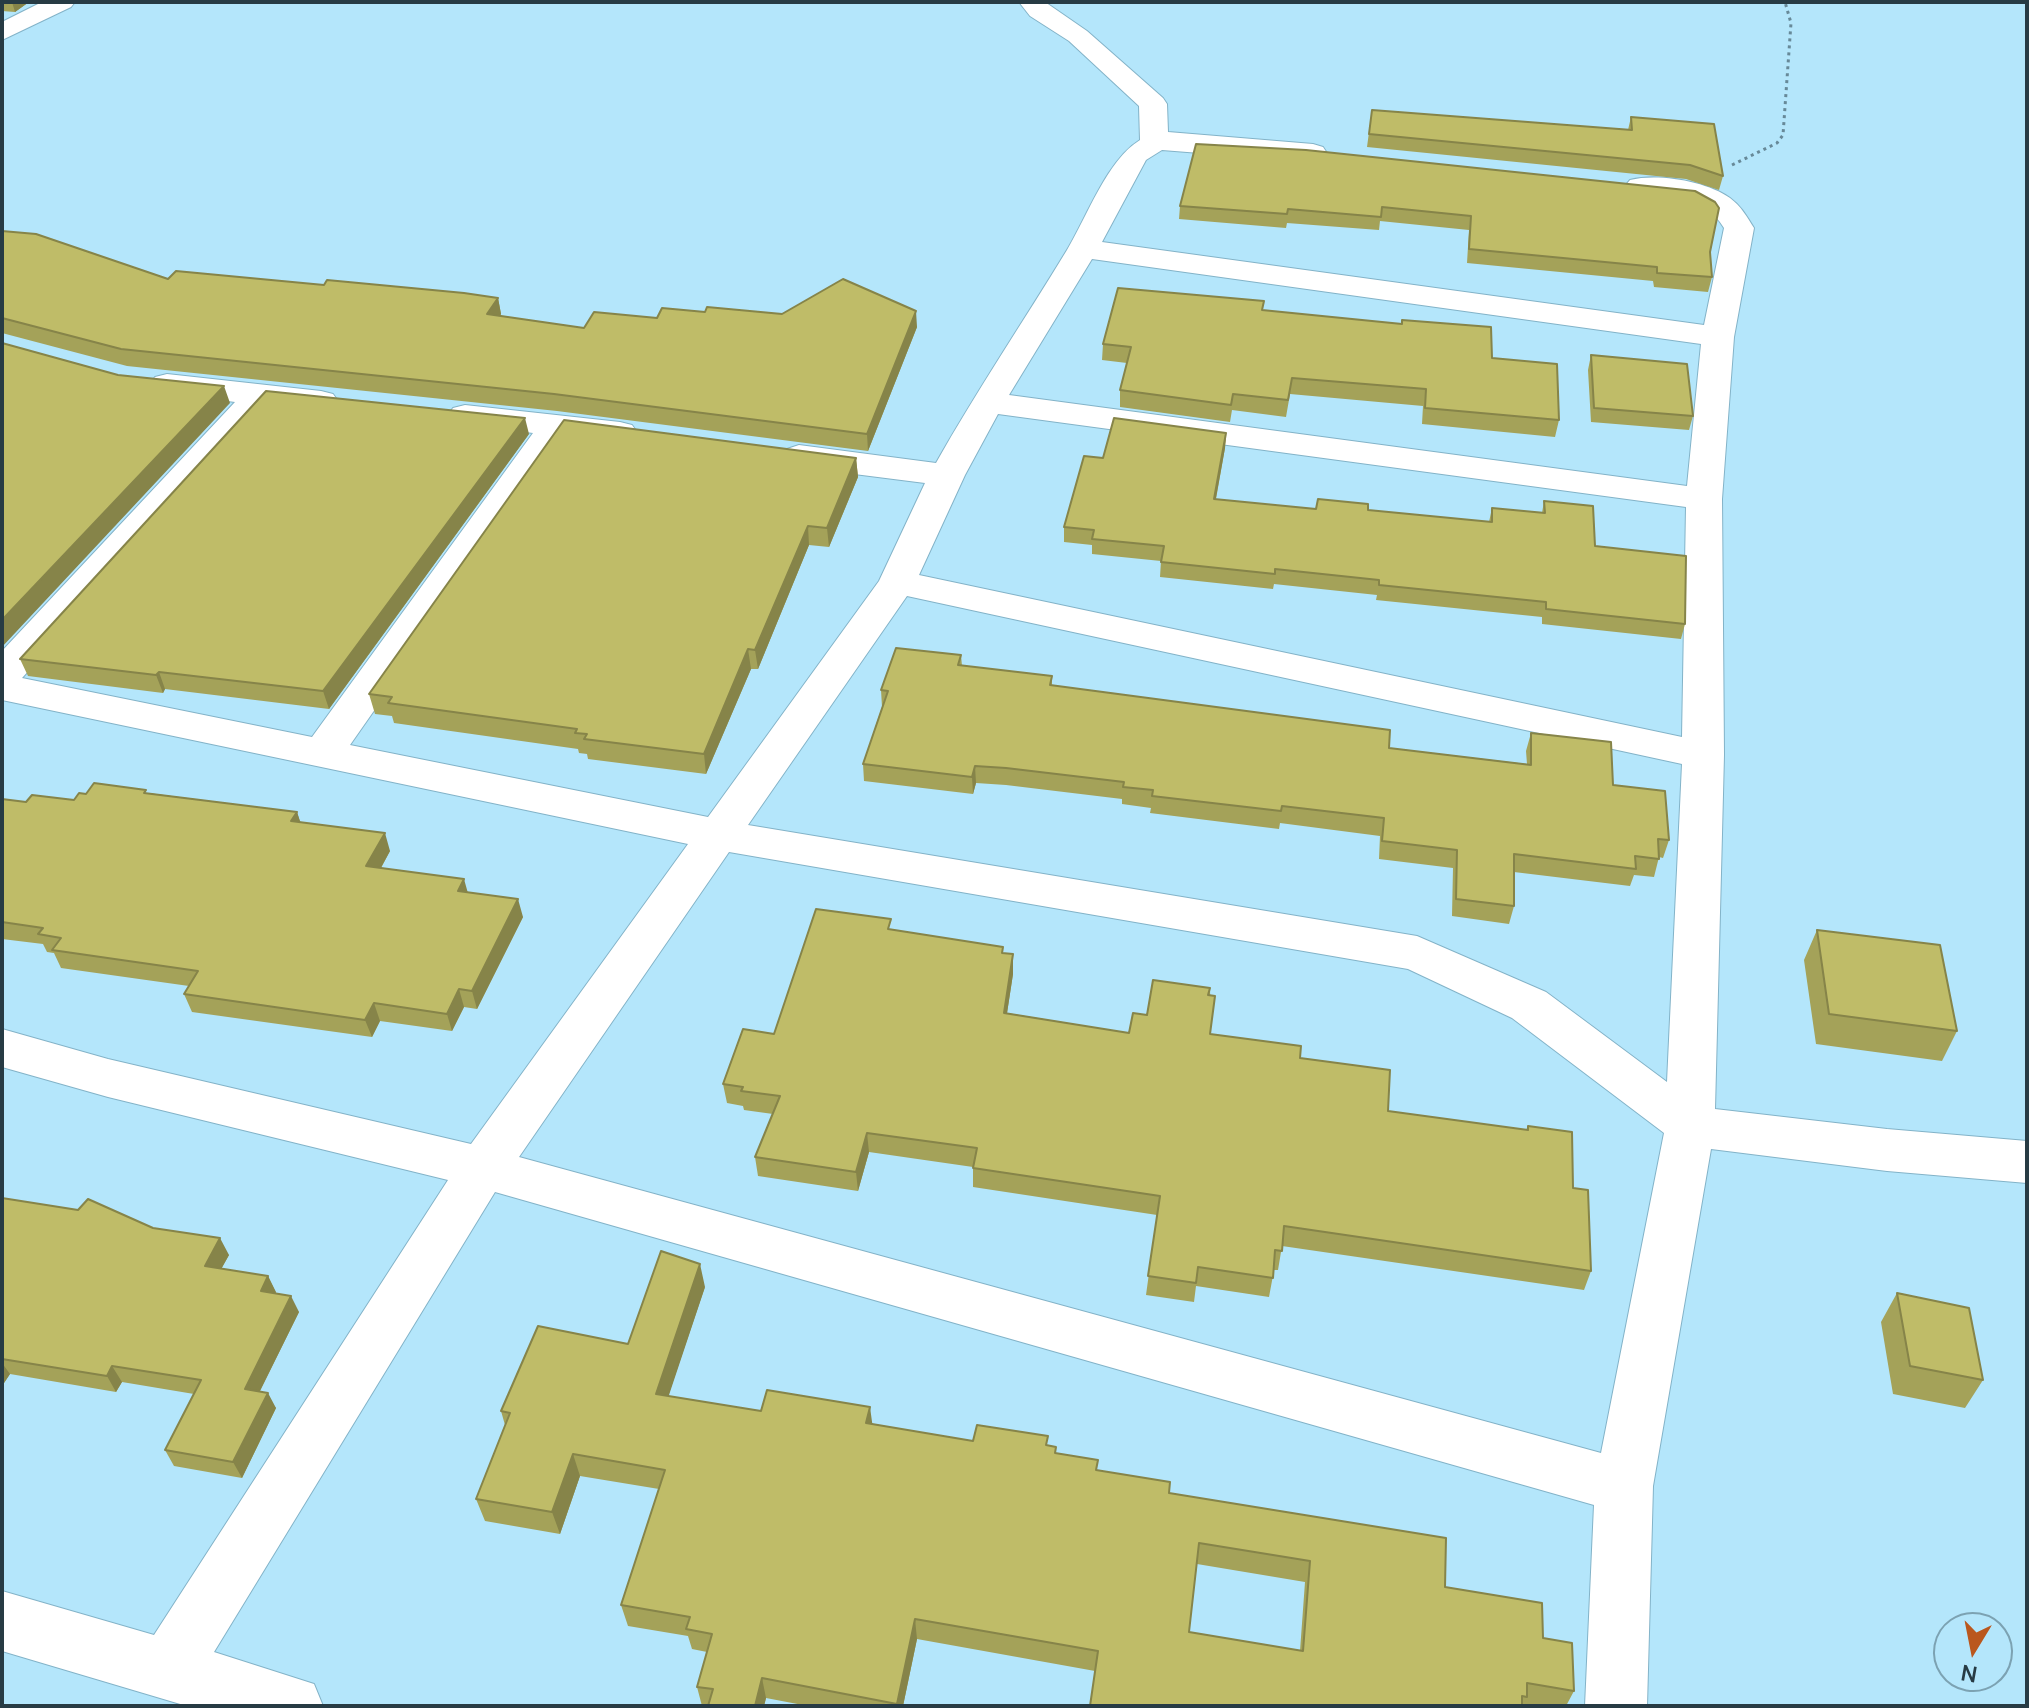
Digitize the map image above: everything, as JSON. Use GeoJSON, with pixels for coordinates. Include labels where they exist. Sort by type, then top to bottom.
{"type":"FeatureCollection","features":[{"type":"Feature","properties":{"kind":"street"},"geometry":{"type":"LineString","coordinates":[[2,32],[62,2]]}},
{"type":"Feature","properties":{"kind":"street"},"geometry":{"type":"LineString","coordinates":[[1032,2],[1039,11],[1078,36],[1153,104],[1154,143]]}},
{"type":"Feature","properties":{"kind":"street"},"geometry":{"type":"LineString","coordinates":[[168,1669],[483,1168],[897,582],[947,475],[987,402],[1083,249],[1135,155],[1154,143],[1188,140],[1344,156]]}},
{"type":"Feature","properties":{"kind":"street"},"geometry":{"type":"LineString","coordinates":[[1608,183],[1686,191],[1722,204],[1733,215],[1739,228],[1718,337],[1704,499],[1703,755],[1690,1126],[1624,1486],[1616,1706]]}},
{"type":"Feature","properties":{"kind":"street"},"geometry":{"type":"LineString","coordinates":[[1083,249],[1718,337]]}},
{"type":"Feature","properties":{"kind":"street"},"geometry":{"type":"LineString","coordinates":[[139,381],[354,404]]}},
{"type":"Feature","properties":{"kind":"street"},"geometry":{"type":"LineString","coordinates":[[2,675],[260,395]]}},
{"type":"Feature","properties":{"kind":"street"},"geometry":{"type":"LineString","coordinates":[[987,402],[1704,499]]}},
{"type":"Feature","properties":{"kind":"street"},"geometry":{"type":"LineString","coordinates":[[432,412],[651,436]]}},
{"type":"Feature","properties":{"kind":"street"},"geometry":{"type":"LineString","coordinates":[[323,752],[557,424]]}},
{"type":"Feature","properties":{"kind":"street"},"geometry":{"type":"LineString","coordinates":[[760,451],[947,475]]}},
{"type":"Feature","properties":{"kind":"street"},"geometry":{"type":"LineString","coordinates":[[897,582],[1703,755]]}},
{"type":"Feature","properties":{"kind":"street"},"geometry":{"type":"LineString","coordinates":[[2,687],[719,835],[1417,953],[1529,1005],[1690,1126],[1887,1150],[2027,1162]]}},
{"type":"Feature","properties":{"kind":"street"},"geometry":{"type":"LineString","coordinates":[[2,1048],[108,1078],[483,1168],[1624,1486]]}},
{"type":"Feature","properties":{"kind":"street"},"geometry":{"type":"LineString","coordinates":[[2,1621],[292,1706]]}},
{"type":"Feature","properties":{"kind":"path"},"geometry":{"type":"LineString","coordinates":[[1686,191],[1777,143],[1783,135],[1791,23],[1785,2]]}},
{"type":"Feature","properties":{"kind":"building"},"geometry":{"type":"Polygon","coordinates":[[[1372,110],[1632,130],[1631,117],[1714,124],[1723,176],[1690,165],[1369,134],[1372,110]]]}},
{"type":"Feature","properties":{"kind":"building"},"geometry":{"type":"Polygon","coordinates":[[[1196,144],[1306,150],[1695,191],[1715,202],[1719,208],[1710,252],[1712,277],[1657,273],[1657,267],[1469,249],[1471,216],[1382,207],[1381,217],[1288,209],[1287,214],[1180,206],[1196,144]]]}},
{"type":"Feature","properties":{"kind":"building"},"geometry":{"type":"Polygon","coordinates":[[[2,231],[36,234],[168,279],[176,271],[324,285],[327,280],[464,293],[498,298],[487,314],[584,328],[594,312],[657,318],[662,308],[705,312],[707,307],[782,314],[843,279],[916,311],[867,434],[554,394],[121,349],[2,318],[2,231]]]}},
{"type":"Feature","properties":{"kind":"building"},"geometry":{"type":"Polygon","coordinates":[[[1118,288],[1264,301],[1262,310],[1402,324],[1402,320],[1491,327],[1492,358],[1557,364],[1559,420],[1425,408],[1426,389],[1292,378],[1288,400],[1233,394],[1231,405],[1120,390],[1131,347],[1103,344],[1118,288]]]}},
{"type":"Feature","properties":{"kind":"building"},"geometry":{"type":"Polygon","coordinates":[[[2,343],[118,375],[224,386],[2,620],[2,343]]]}},
{"type":"Feature","properties":{"kind":"building"},"geometry":{"type":"Polygon","coordinates":[[[1591,355],[1687,364],[1693,416],[1594,408],[1591,355]]]}},
{"type":"Feature","properties":{"kind":"building"},"geometry":{"type":"Polygon","coordinates":[[[266,391],[525,418],[323,691],[20,659],[266,391]]]}},
{"type":"Feature","properties":{"kind":"building"},"geometry":{"type":"Polygon","coordinates":[[[1114,418],[1226,433],[1214,499],[1316,509],[1318,499],[1368,504],[1368,510],[1492,522],[1492,508],[1545,513],[1544,501],[1593,506],[1595,546],[1686,556],[1685,624],[1546,609],[1546,602],[1379,585],[1379,580],[1275,569],[1275,574],[1161,562],[1164,546],[1092,539],[1094,530],[1064,527],[1084,456],[1103,458],[1114,418]]]}},
{"type":"Feature","properties":{"kind":"building"},"geometry":{"type":"Polygon","coordinates":[[[564,420],[856,458],[827,528],[808,526],[755,650],[748,649],[704,754],[584,739],[587,734],[575,733],[577,729],[388,703],[392,697],[369,694],[564,420]]]}},
{"type":"Feature","properties":{"kind":"building"},"geometry":{"type":"Polygon","coordinates":[[[896,648],[961,655],[958,665],[1052,676],[1050,685],[1390,730],[1389,748],[1531,765],[1531,733],[1611,742],[1613,785],[1665,791],[1669,840],[1658,839],[1659,859],[1635,856],[1636,869],[1514,854],[1514,906],[1456,899],[1457,850],[1382,841],[1384,818],[1282,806],[1281,811],[1152,796],[1153,790],[1123,787],[1124,782],[1006,768],[975,766],[972,777],[863,764],[888,691],[881,690],[896,648]]]}},
{"type":"Feature","properties":{"kind":"building"},"geometry":{"type":"Polygon","coordinates":[[[94,783],[146,790],[144,793],[297,812],[291,821],[385,833],[366,866],[464,879],[458,891],[518,899],[472,991],[459,989],[447,1014],[374,1003],[365,1020],[184,994],[198,971],[52,950],[61,938],[38,934],[43,928],[2,922],[2,799],[26,802],[32,795],[74,800],[79,793],[86,794],[94,783]]]}},
{"type":"Feature","properties":{"kind":"building"},"geometry":{"type":"Polygon","coordinates":[[[816,909],[891,919],[888,929],[1003,947],[1002,953],[1013,954],[1004,1013],[1129,1033],[1133,1013],[1147,1015],[1153,980],[1210,988],[1208,995],[1215,996],[1210,1034],[1301,1046],[1300,1058],[1390,1070],[1388,1111],[1528,1130],[1528,1126],[1572,1132],[1573,1188],[1588,1190],[1591,1271],[1284,1226],[1282,1251],[1275,1250],[1273,1278],[1198,1267],[1196,1283],[1148,1276],[1160,1196],[973,1168],[977,1148],[867,1133],[856,1172],[755,1157],[780,1096],[741,1091],[743,1087],[723,1084],[743,1029],[774,1034],[816,909]]]}},
{"type":"Feature","properties":{"kind":"building"},"geometry":{"type":"Polygon","coordinates":[[[1817,930],[1940,945],[1957,1031],[1829,1014],[1817,930]]]}},
{"type":"Feature","properties":{"kind":"building"},"geometry":{"type":"Polygon","coordinates":[[[2,1198],[78,1210],[88,1199],[153,1228],[220,1238],[205,1266],[268,1276],[261,1291],[291,1296],[245,1389],[268,1393],[233,1462],[165,1450],[201,1380],[112,1366],[107,1376],[2,1359],[2,1198]]]}},
{"type":"Feature","properties":{"kind":"building"},"geometry":{"type":"Polygon","coordinates":[[[661,1251],[700,1264],[656,1394],[761,1411],[767,1390],[870,1407],[866,1423],[973,1441],[977,1425],[1048,1436],[1046,1445],[1056,1447],[1055,1453],[1098,1460],[1096,1470],[1170,1482],[1169,1493],[1446,1538],[1445,1587],[1542,1603],[1543,1638],[1572,1643],[1574,1691],[1527,1683],[1527,1697],[1522,1696],[1522,1706],[1090,1706],[1098,1651],[915,1619],[897,1704],[762,1678],[755,1706],[708,1706],[713,1689],[697,1687],[712,1634],[686,1629],[690,1617],[621,1605],[665,1470],[573,1454],[552,1512],[476,1499],[510,1413],[501,1411],[538,1326],[628,1344],[661,1251]],[[1199,1543],[1189,1632],[1303,1651],[1310,1561],[1199,1543]]]}},
{"type":"Feature","properties":{"kind":"building"},"geometry":{"type":"Polygon","coordinates":[[[1897,1293],[1969,1308],[1983,1380],[1910,1366],[1897,1293]]]}}]}
